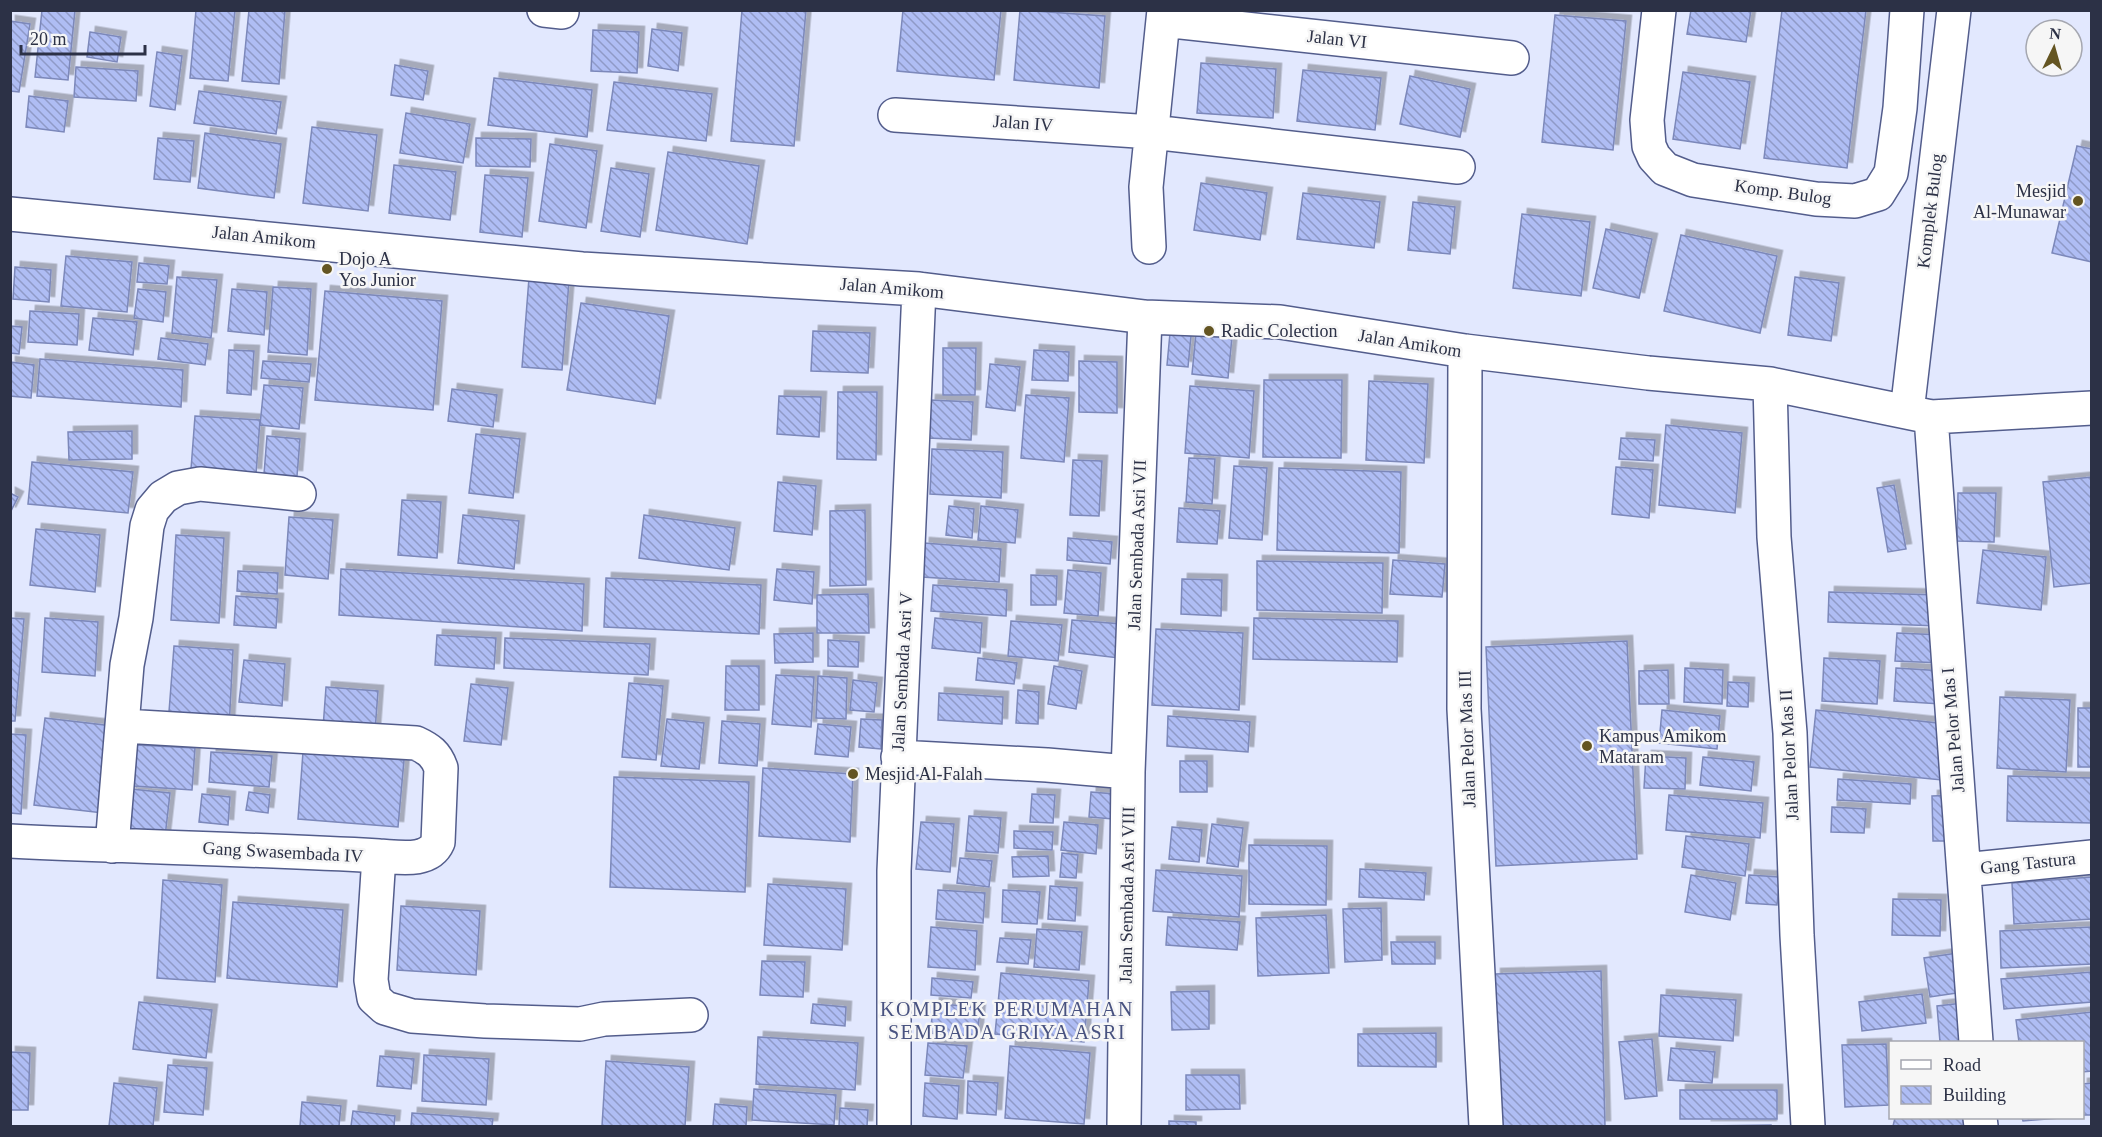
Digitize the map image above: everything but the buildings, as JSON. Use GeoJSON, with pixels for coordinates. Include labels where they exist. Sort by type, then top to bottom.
{"type":"FeatureCollection","features":[{"type":"Feature","properties":{"kind":"street","name":"Komp. Bulog"},"geometry":{"type":"LineString","coordinates":[[1659,10],[1647,120],[1649,146],[1654,157],[1665,169],[1693,180],[1816,199],[1855,201],[1878,194],[1891,172],[1900,108],[1907,10]]}},
{"type":"Feature","properties":{"kind":"street","name":"Komplek Bulog"},"geometry":{"type":"LineString","coordinates":[[1919,415],[1954,10]]}},
{"type":"Feature","properties":{"kind":"street","name":"Jalan VI"},"geometry":{"type":"LineString","coordinates":[[1163,15],[1512,58]]}},
{"type":"Feature","properties":{"kind":"street"},"geometry":{"type":"LineString","coordinates":[[1149,247],[1146,187],[1163,15]]}},
{"type":"Feature","properties":{"kind":"street","name":"Jalan IV"},"geometry":{"type":"LineString","coordinates":[[895,115],[1152,132],[1458,167]]}},
{"type":"Feature","properties":{"kind":"street","name":"Jalan Amikom"},"geometry":{"type":"LineString","coordinates":[[10,214],[582,269],[919,289],[1145,317],[1280,322],[1465,351],[1648,373],[1770,384],[1919,415],[2091,408]]}},
{"type":"Feature","properties":{"kind":"street","name":"Jalan Sembada Asri V"},"geometry":{"type":"LineString","coordinates":[[894,1126],[894,871],[919,289]]}},
{"type":"Feature","properties":{"kind":"street","name":"Jalan Sembada Asri VII"},"geometry":{"type":"LineString","coordinates":[[1128,772],[1145,317]]}},
{"type":"Feature","properties":{"kind":"street","name":"Jalan Pelor Mas III"},"geometry":{"type":"LineString","coordinates":[[1465,351],[1464,709],[1486,1126]]}},
{"type":"Feature","properties":{"kind":"street","name":"Jalan Pelor Mas II"},"geometry":{"type":"LineString","coordinates":[[1770,384],[1774,537],[1790,733],[1797,935],[1808,1126]]}},
{"type":"Feature","properties":{"kind":"street","name":"Jalan Pelor Mas I"},"geometry":{"type":"LineString","coordinates":[[1919,415],[1964,870],[1976,1041]]}},
{"type":"Feature","properties":{"kind":"street"},"geometry":{"type":"LineString","coordinates":[[112,846],[127,664],[136,618],[147,526],[152,510],[163,497],[178,488],[200,484],[299,494]]}},
{"type":"Feature","properties":{"kind":"street"},"geometry":{"type":"LineString","coordinates":[[123,726],[416,743],[430,749],[441,768],[438,842],[435,850],[418,856],[379,856]]}},
{"type":"Feature","properties":{"kind":"street"},"geometry":{"type":"LineString","coordinates":[[898,757],[1128,772]]}},
{"type":"Feature","properties":{"kind":"street","name":"Jalan Sembada Asri VIII"},"geometry":{"type":"LineString","coordinates":[[1124,1126],[1128,772]]}},
{"type":"Feature","properties":{"kind":"street","name":"Gang Swasembada IV"},"geometry":{"type":"LineString","coordinates":[[10,841],[379,856],[370,980],[374,998],[385,1008],[412,1016],[580,1024],[604,1019],[691,1015]]}},
{"type":"Feature","properties":{"kind":"street","name":"Gang Tastura"},"geometry":{"type":"LineString","coordinates":[[1964,870],[2091,857]]}},
{"type":"Feature","properties":{"kind":"place","name":"Mesjid Al-Munawar"},"geometry":{"type":"Point","coordinates":[2078,201]}},
{"type":"Feature","properties":{"kind":"place","name":"Dojo A Yos Junior"},"geometry":{"type":"Point","coordinates":[327,269]}},
{"type":"Feature","properties":{"kind":"place","name":"Radic Colection"},"geometry":{"type":"Point","coordinates":[1209,331]}},
{"type":"Feature","properties":{"kind":"place","name":"Kampus Amikom Mataram"},"geometry":{"type":"Point","coordinates":[1587,746]}},
{"type":"Feature","properties":{"kind":"place","name":"Mesjid Al-Falah"},"geometry":{"type":"Point","coordinates":[853,774]}},
{"type":"Feature","properties":{"kind":"district","name":"KOMPLEK PERUMAHAN SEMBADA GRIYA ASRI"},"geometry":{"type":"Point","coordinates":[1007,1020]}}]}
